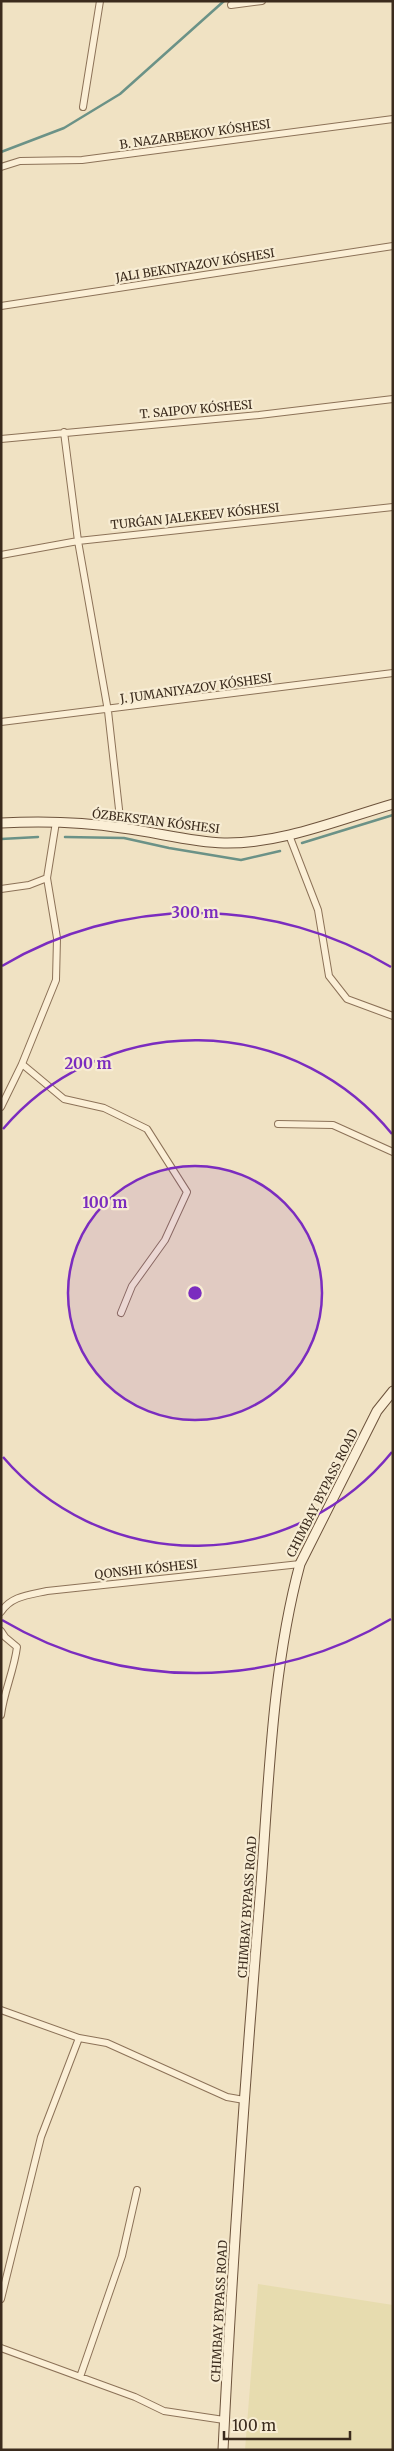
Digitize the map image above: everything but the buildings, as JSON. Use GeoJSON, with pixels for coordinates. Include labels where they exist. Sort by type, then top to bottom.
{"type":"FeatureCollection","features":[{"type":"Feature","properties":{"kind":"main road","name":"ÓZBEKSTAN KÓSHESI"},"geometry":{"type":"LineString","coordinates":[[1,823],[56,822],[121,827],[223,843],[254,842],[289,835],[393,804]]}},
{"type":"Feature","properties":{"kind":"main road","name":"CHIMBAY BYPASS ROAD"},"geometry":{"type":"LineString","coordinates":[[223,2450],[244,2100],[278,1685],[294,1586],[300,1564],[377,1411],[393,1391]]}},
{"type":"Feature","properties":{"kind":"street"},"geometry":{"type":"LineString","coordinates":[[82,107],[100,1]]}},
{"type":"Feature","properties":{"kind":"street"},"geometry":{"type":"LineString","coordinates":[[231,5],[262,1]]}},
{"type":"Feature","properties":{"kind":"street","name":"B. NAZARBEKOV KÓSHESI"},"geometry":{"type":"LineString","coordinates":[[1,167],[20,161],[82,160],[393,119]]}},
{"type":"Feature","properties":{"kind":"street","name":"JALI BEKNIYAZOV KÓSHESI"},"geometry":{"type":"LineString","coordinates":[[1,306],[393,246]]}},
{"type":"Feature","properties":{"kind":"street","name":"T. SAIPOV KÓSHESI"},"geometry":{"type":"LineString","coordinates":[[1,439],[260,415],[393,398]]}},
{"type":"Feature","properties":{"kind":"street"},"geometry":{"type":"LineString","coordinates":[[64,432],[78,540],[108,711],[121,827]]}},
{"type":"Feature","properties":{"kind":"street","name":"TURǴAN JALEKEEV KÓSHESI"},"geometry":{"type":"LineString","coordinates":[[1,555],[78,540],[393,507]]}},
{"type":"Feature","properties":{"kind":"street","name":"J. JUMANIYAZOV KÓSHESI"},"geometry":{"type":"LineString","coordinates":[[1,722],[108,711],[393,673]]}},
{"type":"Feature","properties":{"kind":"street"},"geometry":{"type":"LineString","coordinates":[[1,1107],[22,1064],[56,980],[57,938],[47,878],[56,822]]}},
{"type":"Feature","properties":{"kind":"street"},"geometry":{"type":"LineString","coordinates":[[289,835],[318,910],[329,976],[347,999],[393,1016]]}},
{"type":"Feature","properties":{"kind":"street"},"geometry":{"type":"LineString","coordinates":[[1,889],[29,885],[47,878]]}},
{"type":"Feature","properties":{"kind":"street"},"geometry":{"type":"LineString","coordinates":[[22,1064],[64,1099],[104,1108],[147,1129],[187,1192],[166,1240],[132,1286],[121,1313]]}},
{"type":"Feature","properties":{"kind":"street"},"geometry":{"type":"LineString","coordinates":[[278,1124],[333,1125],[393,1152]]}},
{"type":"Feature","properties":{"kind":"street"},"geometry":{"type":"LineString","coordinates":[[1,1612],[6,1604],[18,1597],[47,1591],[300,1564]]}},
{"type":"Feature","properties":{"kind":"street"},"geometry":{"type":"LineString","coordinates":[[1,1631],[4,1637],[17,1648],[15,1662],[4,1692],[1,1715]]}},
{"type":"Feature","properties":{"kind":"street"},"geometry":{"type":"LineString","coordinates":[[1,2010],[79,2038],[107,2043],[227,2097],[244,2100]]}},
{"type":"Feature","properties":{"kind":"street"},"geometry":{"type":"LineString","coordinates":[[1,2299],[42,2136],[79,2038]]}},
{"type":"Feature","properties":{"kind":"street"},"geometry":{"type":"LineString","coordinates":[[80,2377],[122,2256],[137,2190]]}},
{"type":"Feature","properties":{"kind":"street"},"geometry":{"type":"LineString","coordinates":[[1,2348],[135,2397],[164,2411],[224,2420]]}},
{"type":"Feature","properties":{"kind":"shaded area"},"geometry":{"type":"Polygon","coordinates":[[[258,2284],[393,2305],[393,2450],[245,2450],[258,2284]]]}},
{"type":"Feature","properties":{"kind":"waterway"},"geometry":{"type":"LineString","coordinates":[[1,152],[64,128],[120,94],[224,1]]}},
{"type":"Feature","properties":{"kind":"waterway"},"geometry":{"type":"LineString","coordinates":[[302,843],[393,815]]}},
{"type":"Feature","properties":{"kind":"waterway"},"geometry":{"type":"LineString","coordinates":[[1,839],[38,837]]}},
{"type":"Feature","properties":{"kind":"waterway"},"geometry":{"type":"LineString","coordinates":[[65,837],[124,838],[169,848],[241,860],[280,851]]}}]}
